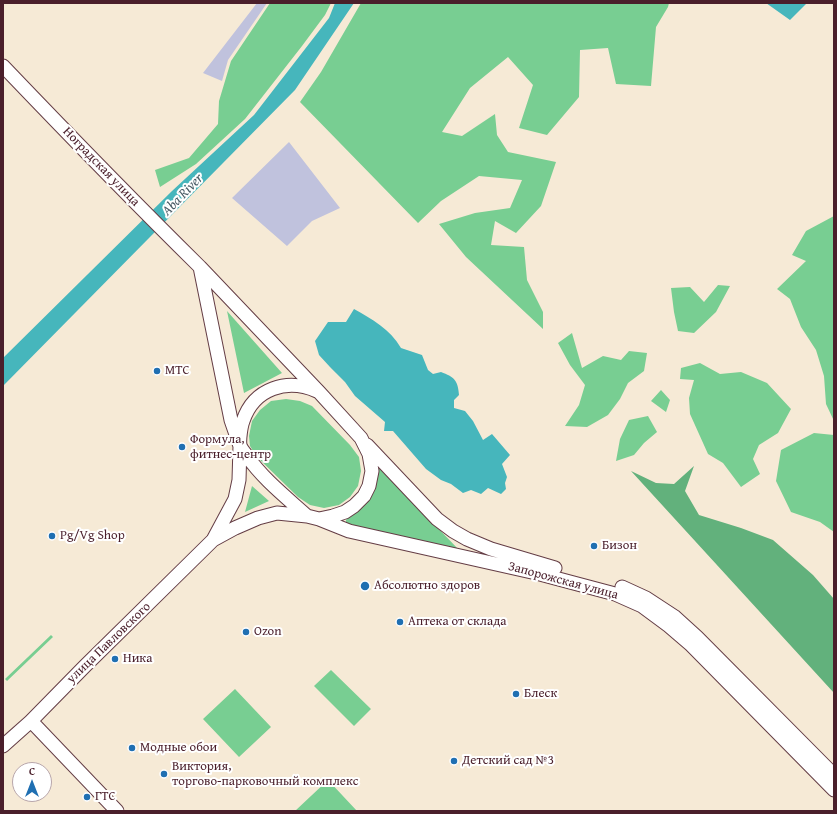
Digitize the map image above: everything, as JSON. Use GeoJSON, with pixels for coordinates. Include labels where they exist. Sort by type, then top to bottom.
{"type":"FeatureCollection","features":[{"type":"Feature","properties":{"kind":"main road","name":"Ноградская улица"},"geometry":{"type":"LineString","coordinates":[[3,66],[320,392]]}},
{"type":"Feature","properties":{"kind":"main road"},"geometry":{"type":"LineString","coordinates":[[200,267],[231,420],[240,446],[249,459],[268,481],[313,517],[333,516],[345,512],[354,506],[364,496],[369,486],[372,471],[369,454],[361,438],[320,392],[308,387],[289,386],[271,389],[254,400],[245,413],[241,427],[240,446]]}},
{"type":"Feature","properties":{"kind":"main road","name":"Запорожская улица"},"geometry":{"type":"LineString","coordinates":[[361,438],[437,519],[467,539],[491,549],[539,564],[618,586],[646,598],[675,617],[697,637],[834,775]]}},
{"type":"Feature","properties":{"kind":"main road","name":"улица Павловского"},"geometry":{"type":"LineString","coordinates":[[213,540],[235,499],[239,480],[240,446]]}},
{"type":"Feature","properties":{"kind":"main road","name":"улица Павловского"},"geometry":{"type":"LineString","coordinates":[[3,746],[31,721],[213,540],[258,518],[277,513],[313,517]]}},
{"type":"Feature","properties":{"kind":"main road","name":"Запорожская улица"},"geometry":{"type":"LineString","coordinates":[[313,517],[349,531],[536,572],[615,594],[642,606],[690,644],[834,790]]}},
{"type":"Feature","properties":{"kind":"main road"},"geometry":{"type":"LineString","coordinates":[[31,721],[117,811]]}},
{"type":"Feature","properties":{"kind":"shaded area"},"geometry":{"type":"Polygon","coordinates":[[[257,3],[267,3],[228,60],[222,81],[203,73],[257,3]]]}},
{"type":"Feature","properties":{"kind":"shaded area"},"geometry":{"type":"Polygon","coordinates":[[[289,142],[340,208],[312,221],[287,246],[232,198],[289,142]]]}},
{"type":"Feature","properties":{"kind":"green space"},"geometry":{"type":"Polygon","coordinates":[[[270,3],[331,3],[325,15],[245,119],[196,164],[160,187],[155,170],[189,158],[218,124],[219,101],[231,61],[270,3]]]}},
{"type":"Feature","properties":{"kind":"green space"},"geometry":{"type":"Polygon","coordinates":[[[361,3],[669,3],[656,27],[651,86],[616,84],[608,48],[580,50],[579,97],[547,135],[519,128],[533,85],[508,57],[470,88],[442,132],[462,136],[495,114],[497,135],[508,152],[556,162],[541,206],[516,233],[495,221],[491,245],[524,247],[527,280],[543,312],[543,329],[466,257],[439,224],[475,213],[510,208],[522,180],[479,176],[441,201],[418,223],[300,102],[321,72],[361,3]]]}},
{"type":"Feature","properties":{"kind":"green space"},"geometry":{"type":"Polygon","coordinates":[[[834,216],[834,421],[826,404],[824,376],[816,350],[801,327],[790,299],[777,289],[806,261],[792,255],[806,231],[834,216]]]}},
{"type":"Feature","properties":{"kind":"green space"},"geometry":{"type":"Polygon","coordinates":[[[718,285],[730,286],[716,312],[694,333],[678,331],[671,288],[690,287],[704,302],[718,285]]]}},
{"type":"Feature","properties":{"kind":"green space"},"geometry":{"type":"Polygon","coordinates":[[[227,311],[282,373],[244,393],[227,311]]]}},
{"type":"Feature","properties":{"kind":"green space"},"geometry":{"type":"Polygon","coordinates":[[[572,333],[582,368],[603,356],[621,360],[629,351],[647,353],[644,371],[628,383],[620,399],[608,415],[587,427],[565,426],[579,405],[585,385],[570,365],[558,343],[572,333]]]}},
{"type":"Feature","properties":{"kind":"green space"},"geometry":{"type":"Polygon","coordinates":[[[700,363],[720,374],[741,372],[767,383],[791,409],[778,433],[759,445],[753,459],[760,474],[741,487],[723,463],[708,454],[690,414],[689,398],[694,380],[680,379],[681,368],[700,363]]]}},
{"type":"Feature","properties":{"kind":"green space"},"geometry":{"type":"Polygon","coordinates":[[[661,390],[670,400],[666,412],[651,401],[661,390]]]}},
{"type":"Feature","properties":{"kind":"green space"},"geometry":{"type":"Polygon","coordinates":[[[286,399],[300,401],[312,406],[350,445],[359,457],[361,471],[358,486],[350,497],[339,505],[324,508],[310,505],[298,497],[256,456],[250,446],[249,436],[252,421],[260,410],[271,401],[286,399]]]}},
{"type":"Feature","properties":{"kind":"green space"},"geometry":{"type":"Polygon","coordinates":[[[648,416],[657,432],[644,443],[634,455],[616,461],[620,439],[629,420],[648,416]]]}},
{"type":"Feature","properties":{"kind":"green space"},"geometry":{"type":"Polygon","coordinates":[[[814,433],[834,435],[834,532],[820,522],[791,512],[776,481],[781,450],[814,433]]]}},
{"type":"Feature","properties":{"kind":"green space"},"geometry":{"type":"Polygon","coordinates":[[[378,466],[460,551],[346,523],[346,520],[376,483],[378,466]]]}},
{"type":"Feature","properties":{"kind":"green space"},"geometry":{"type":"Polygon","coordinates":[[[694,466],[685,491],[699,515],[773,540],[813,575],[834,599],[834,693],[631,471],[656,483],[674,484],[694,466]]]}},
{"type":"Feature","properties":{"kind":"green space"},"geometry":{"type":"Polygon","coordinates":[[[252,486],[269,501],[245,512],[252,486]]]}},
{"type":"Feature","properties":{"kind":"green space"},"geometry":{"type":"Polygon","coordinates":[[[51,635],[53,637],[7,681],[5,679],[51,635]]]}},
{"type":"Feature","properties":{"kind":"green space"},"geometry":{"type":"Polygon","coordinates":[[[331,670],[371,709],[354,726],[314,686],[331,670]]]}},
{"type":"Feature","properties":{"kind":"green space"},"geometry":{"type":"Polygon","coordinates":[[[235,689],[271,727],[239,757],[203,719],[235,689]]]}},
{"type":"Feature","properties":{"kind":"green space"},"geometry":{"type":"Polygon","coordinates":[[[328,780],[357,811],[295,811],[328,780]]]}},
{"type":"Feature","properties":{"kind":"water","name":"Aba River"},"geometry":{"type":"Polygon","coordinates":[[[335,3],[354,3],[295,90],[3,386],[3,358],[172,191],[254,115],[329,18],[335,3]]]}},
{"type":"Feature","properties":{"kind":"water"},"geometry":{"type":"Polygon","coordinates":[[[766,3],[807,3],[790,20],[766,3]]]}},
{"type":"Feature","properties":{"kind":"water"},"geometry":{"type":"Polygon","coordinates":[[[354,309],[386,330],[397,341],[401,348],[422,355],[428,370],[433,374],[441,372],[456,382],[459,395],[454,400],[454,408],[465,411],[473,421],[483,440],[492,434],[510,455],[502,464],[507,477],[505,483],[506,489],[501,494],[488,488],[481,494],[471,490],[463,493],[426,469],[393,431],[384,431],[385,422],[355,396],[345,382],[319,355],[315,341],[328,322],[346,322],[354,309]]]}},
{"type":"Feature","properties":{"kind":"place","name":"МТС"},"geometry":{"type":"Point","coordinates":[157,371]}},
{"type":"Feature","properties":{"kind":"place","name":"Формула, фитнес-центр"},"geometry":{"type":"Point","coordinates":[182,447]}},
{"type":"Feature","properties":{"kind":"place","name":"Pg/Vg Shop"},"geometry":{"type":"Point","coordinates":[52,536]}},
{"type":"Feature","properties":{"kind":"place","name":"Бизон"},"geometry":{"type":"Point","coordinates":[594,546]}},
{"type":"Feature","properties":{"kind":"place","name":"Абсолютно здоров"},"geometry":{"type":"Point","coordinates":[365,586]}},
{"type":"Feature","properties":{"kind":"place","name":"Аптека от склада"},"geometry":{"type":"Point","coordinates":[400,622]}},
{"type":"Feature","properties":{"kind":"place","name":"Ozon"},"geometry":{"type":"Point","coordinates":[246,632]}},
{"type":"Feature","properties":{"kind":"place","name":"Ника"},"geometry":{"type":"Point","coordinates":[115,659]}},
{"type":"Feature","properties":{"kind":"place","name":"Блеск"},"geometry":{"type":"Point","coordinates":[516,694]}},
{"type":"Feature","properties":{"kind":"place","name":"Модные обои"},"geometry":{"type":"Point","coordinates":[132,748]}},
{"type":"Feature","properties":{"kind":"place","name":"Детский сад №3"},"geometry":{"type":"Point","coordinates":[454,761]}},
{"type":"Feature","properties":{"kind":"place","name":"Виктория, торгово-парковочный комплекс"},"geometry":{"type":"Point","coordinates":[164,774]}},
{"type":"Feature","properties":{"kind":"place","name":"ГТС"},"geometry":{"type":"Point","coordinates":[87,797]}}]}
